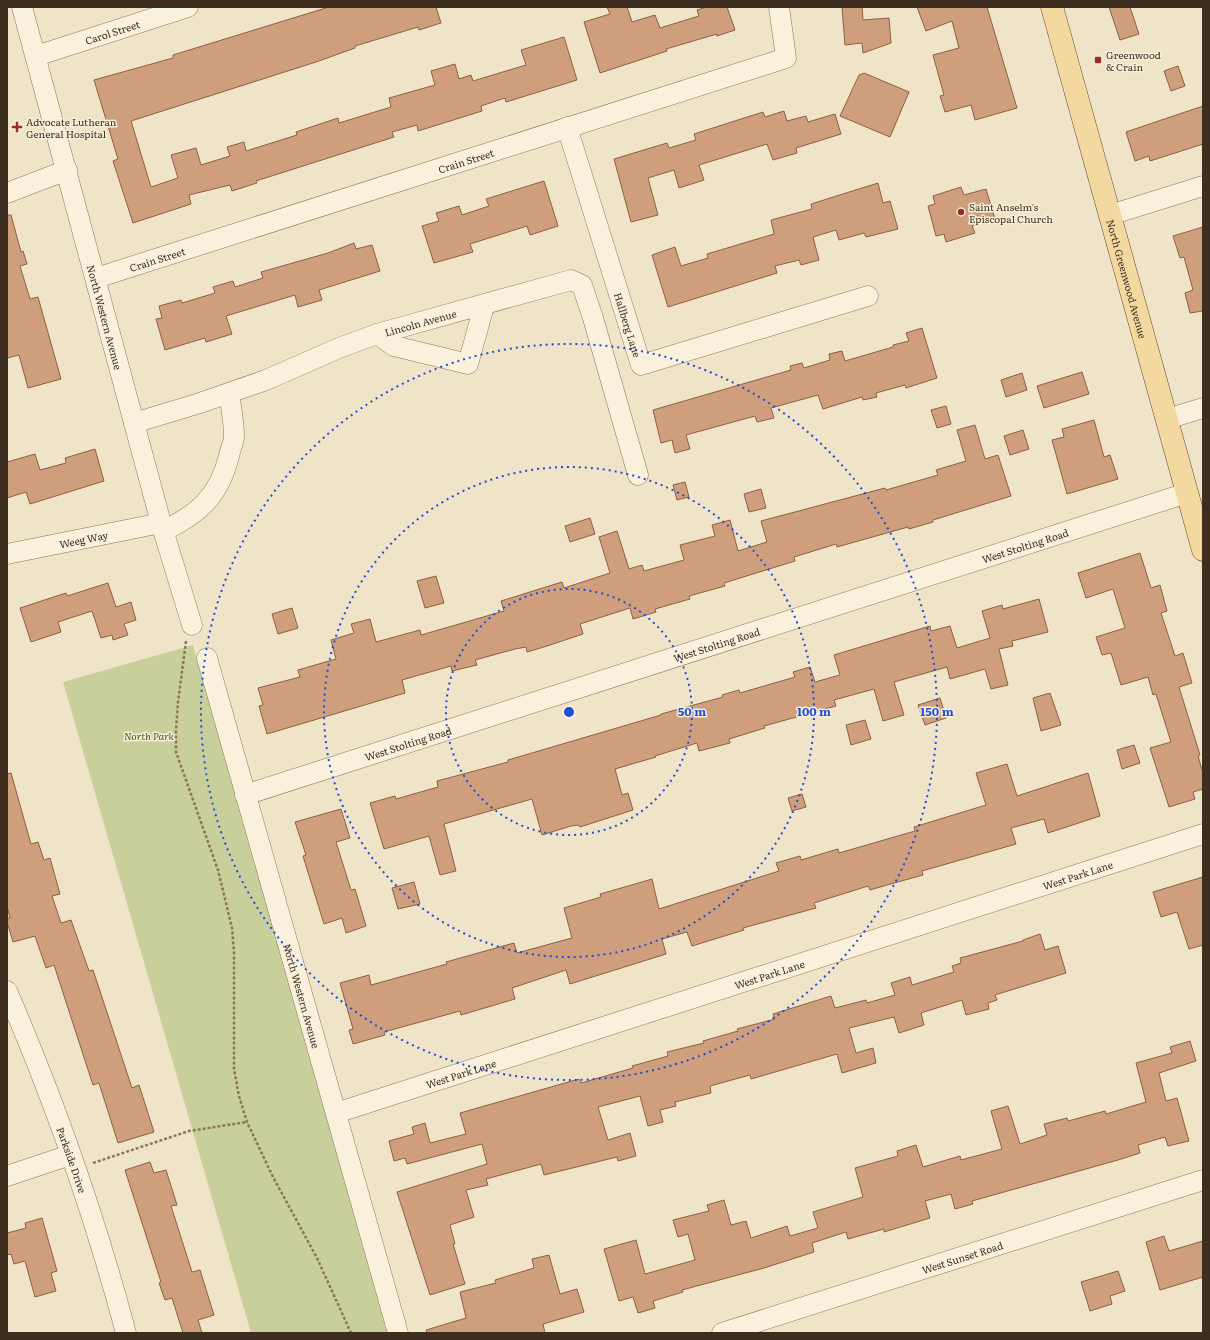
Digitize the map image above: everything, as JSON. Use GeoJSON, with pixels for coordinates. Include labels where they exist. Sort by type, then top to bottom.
{"type":"FeatureCollection","features":[{"type":"Feature","properties":{"kind":"main road","name":"North Greenwood Avenue"},"geometry":{"type":"LineString","coordinates":[[1052,7],[1203,550]]}},
{"type":"Feature","properties":{"kind":"street","name":"North Western Avenue"},"geometry":{"type":"LineString","coordinates":[[22,7],[162,527],[190,621]]}},
{"type":"Feature","properties":{"kind":"street","name":"Carol Street"},"geometry":{"type":"LineString","coordinates":[[36,56],[188,7]]}},
{"type":"Feature","properties":{"kind":"street","name":"Crain Street"},"geometry":{"type":"LineString","coordinates":[[96,278],[786,58],[779,7]]}},
{"type":"Feature","properties":{"kind":"street","name":"Hallberg Lane"},"geometry":{"type":"LineString","coordinates":[[567,127],[641,365],[868,296]]}},
{"type":"Feature","properties":{"kind":"street"},"geometry":{"type":"LineString","coordinates":[[7,192],[67,170]]}},
{"type":"Feature","properties":{"kind":"street"},"geometry":{"type":"LineString","coordinates":[[1110,215],[1203,186]]}},
{"type":"Feature","properties":{"kind":"street","name":"Lincoln Avenue"},"geometry":{"type":"LineString","coordinates":[[134,423],[229,393],[377,334],[484,306],[571,280],[582,286],[594,318],[638,475]]}},
{"type":"Feature","properties":{"kind":"street"},"geometry":{"type":"LineString","coordinates":[[377,334],[394,346],[468,364],[484,306]]}},
{"type":"Feature","properties":{"kind":"street"},"geometry":{"type":"LineString","coordinates":[[594,318],[623,307]]}},
{"type":"Feature","properties":{"kind":"street"},"geometry":{"type":"LineString","coordinates":[[162,527],[178,524],[200,510],[214,494],[225,470],[234,436],[229,393]]}},
{"type":"Feature","properties":{"kind":"street"},"geometry":{"type":"LineString","coordinates":[[1167,419],[1203,408]]}},
{"type":"Feature","properties":{"kind":"street","name":"West Stolting Road"},"geometry":{"type":"LineString","coordinates":[[245,795],[1187,494]]}},
{"type":"Feature","properties":{"kind":"street","name":"Weeg Way"},"geometry":{"type":"LineString","coordinates":[[7,554],[162,527]]}},
{"type":"Feature","properties":{"kind":"street","name":"North Western Avenue"},"geometry":{"type":"LineString","coordinates":[[207,658],[398,1333]]}},
{"type":"Feature","properties":{"kind":"street","name":"West Park Lane"},"geometry":{"type":"LineString","coordinates":[[336,1113],[1203,834]]}},
{"type":"Feature","properties":{"kind":"street","name":"Parkside Drive"},"geometry":{"type":"LineString","coordinates":[[7,991],[32,1049],[96,1226],[126,1333]]}},
{"type":"Feature","properties":{"kind":"street"},"geometry":{"type":"LineString","coordinates":[[7,1176],[73,1162]]}},
{"type":"Feature","properties":{"kind":"street","name":"West Sunset Road"},"geometry":{"type":"LineString","coordinates":[[722,1333],[1203,1180]]}},
{"type":"Feature","properties":{"kind":"path"},"geometry":{"type":"LineString","coordinates":[[190,621],[178,702],[176,752],[218,870],[232,928],[234,952],[234,1069],[239,1096],[247,1122],[273,1177],[317,1258],[351,1333]]}},
{"type":"Feature","properties":{"kind":"path"},"geometry":{"type":"LineString","coordinates":[[73,1162],[189,1131],[247,1122]]}},
{"type":"Feature","properties":{"kind":"green space","name":"North Park"},"geometry":{"type":"Polygon","coordinates":[[[193,645],[389,1333],[251,1333],[63,682],[193,645]]]}},
{"type":"Feature","properties":{"kind":"building"},"geometry":{"type":"Polygon","coordinates":[[[329,7],[436,7],[441,23],[419,30],[418,27],[355,46],[355,48],[316,62],[131,121],[151,187],[178,178],[171,155],[196,148],[201,165],[230,156],[227,147],[244,142],[246,151],[297,135],[296,132],[338,118],[339,123],[391,107],[389,98],[435,85],[431,71],[455,64],[459,79],[471,75],[473,81],[526,65],[521,50],[564,37],[577,80],[506,102],[505,98],[481,106],[482,111],[418,131],[417,125],[392,132],[394,137],[256,181],[257,183],[232,191],[230,185],[189,195],[191,204],[133,223],[113,161],[118,159],[94,80],[173,58],[173,55],[329,7]]]}},
{"type":"Feature","properties":{"kind":"building"},"geometry":{"type":"Polygon","coordinates":[[[607,7],[627,7],[632,22],[655,15],[660,28],[699,16],[697,10],[707,7],[727,7],[735,30],[666,49],[667,51],[600,73],[584,22],[610,14],[607,7]]]}},
{"type":"Feature","properties":{"kind":"building"},"geometry":{"type":"Polygon","coordinates":[[[842,7],[862,7],[863,20],[889,18],[891,43],[863,53],[862,43],[845,45],[842,7]]]}},
{"type":"Feature","properties":{"kind":"building"},"geometry":{"type":"Polygon","coordinates":[[[917,7],[987,7],[1017,108],[975,120],[971,105],[945,112],[940,96],[944,95],[933,55],[959,48],[952,21],[926,31],[917,7]]]}},
{"type":"Feature","properties":{"kind":"building"},"geometry":{"type":"Polygon","coordinates":[[[1109,7],[1130,7],[1139,34],[1120,40],[1109,7]]]}},
{"type":"Feature","properties":{"kind":"building"},"geometry":{"type":"Polygon","coordinates":[[[1178,66],[1185,86],[1171,91],[1164,71],[1178,66]]]}},
{"type":"Feature","properties":{"kind":"building"},"geometry":{"type":"Polygon","coordinates":[[[864,73],[909,92],[890,137],[840,116],[859,75],[864,73]]]}},
{"type":"Feature","properties":{"kind":"building"},"geometry":{"type":"Polygon","coordinates":[[[1203,106],[1203,144],[1150,161],[1149,156],[1135,161],[1126,132],[1203,106]]]}},
{"type":"Feature","properties":{"kind":"building"},"geometry":{"type":"Polygon","coordinates":[[[784,111],[787,121],[806,116],[808,122],[835,114],[841,134],[796,148],[797,153],[773,160],[767,144],[699,165],[704,180],[679,188],[674,170],[648,178],[658,215],[631,222],[614,159],[667,143],[669,148],[696,140],[694,134],[763,112],[765,117],[784,111]]]}},
{"type":"Feature","properties":{"kind":"building"},"geometry":{"type":"Polygon","coordinates":[[[544,181],[558,226],[530,235],[527,226],[470,244],[473,252],[434,263],[422,226],[439,221],[436,213],[459,206],[462,215],[489,206],[486,199],[544,181]]]}},
{"type":"Feature","properties":{"kind":"building"},"geometry":{"type":"Polygon","coordinates":[[[878,183],[883,203],[890,201],[898,229],[866,237],[864,233],[839,240],[836,230],[813,237],[819,260],[801,265],[799,260],[775,266],[777,273],[668,307],[652,255],[675,247],[681,266],[708,258],[707,254],[774,234],[771,220],[812,209],[811,204],[878,183]]]}},
{"type":"Feature","properties":{"kind":"building","name":"Saint Anselm's Episcopal Church"},"geometry":{"type":"Polygon","coordinates":[[[961,187],[964,195],[986,189],[995,219],[972,226],[975,233],[946,242],[944,234],[936,236],[928,206],[935,204],[933,196],[961,187]]]}},
{"type":"Feature","properties":{"kind":"building"},"geometry":{"type":"Polygon","coordinates":[[[7,215],[11,215],[21,252],[23,251],[27,264],[20,266],[30,299],[38,297],[61,379],[28,388],[19,355],[7,358],[7,215]]]}},
{"type":"Feature","properties":{"kind":"building"},"geometry":{"type":"Polygon","coordinates":[[[1203,227],[1203,311],[1190,313],[1185,293],[1193,290],[1184,257],[1180,258],[1173,236],[1203,227]]]}},
{"type":"Feature","properties":{"kind":"building"},"geometry":{"type":"Polygon","coordinates":[[[354,243],[356,249],[372,245],[380,271],[319,290],[322,300],[298,307],[295,295],[226,316],[232,334],[206,342],[205,338],[165,350],[156,319],[162,318],[159,306],[181,300],[182,303],[215,293],[213,287],[233,281],[235,287],[263,278],[261,272],[328,253],[354,243]]]}},
{"type":"Feature","properties":{"kind":"building"},"geometry":{"type":"Polygon","coordinates":[[[922,328],[937,378],[906,388],[905,385],[876,393],[877,397],[863,400],[862,397],[823,409],[818,395],[771,408],[774,418],[757,422],[755,416],[686,435],[690,449],[675,453],[672,440],[661,443],[653,410],[791,370],[790,366],[802,363],[804,368],[830,360],[829,354],[842,351],[845,361],[893,347],[893,345],[909,341],[906,333],[922,328]]]}},
{"type":"Feature","properties":{"kind":"building"},"geometry":{"type":"Polygon","coordinates":[[[1082,372],[1089,394],[1044,408],[1037,386],[1082,372]]]}},
{"type":"Feature","properties":{"kind":"building"},"geometry":{"type":"Polygon","coordinates":[[[1022,373],[1027,390],[1006,397],[1001,380],[1022,373]]]}},
{"type":"Feature","properties":{"kind":"building"},"geometry":{"type":"Polygon","coordinates":[[[946,406],[951,424],[937,428],[931,410],[946,406]]]}},
{"type":"Feature","properties":{"kind":"building"},"geometry":{"type":"Polygon","coordinates":[[[1094,420],[1104,457],[1110,455],[1118,479],[1067,494],[1052,440],[1064,437],[1062,429],[1094,420]]]}},
{"type":"Feature","properties":{"kind":"building"},"geometry":{"type":"Polygon","coordinates":[[[975,425],[985,459],[998,455],[1011,496],[909,529],[908,527],[837,547],[836,544],[794,557],[795,561],[724,583],[725,586],[689,596],[690,599],[655,609],[656,612],[633,619],[630,608],[580,624],[583,634],[547,646],[527,652],[526,647],[515,649],[475,660],[477,665],[452,671],[451,666],[402,680],[405,693],[267,734],[259,706],[263,705],[258,688],[300,677],[298,670],[336,659],[331,640],[354,633],[351,624],[370,619],[376,642],[420,630],[421,635],[504,611],[501,601],[562,582],[564,588],[610,573],[599,537],[617,531],[629,569],[642,565],[644,571],[684,560],[680,545],[715,536],[712,525],[730,520],[738,551],[767,542],[761,521],[885,488],[886,490],[938,475],[936,470],[966,461],[957,430],[975,425]]]}},
{"type":"Feature","properties":{"kind":"building"},"geometry":{"type":"Polygon","coordinates":[[[1023,430],[1029,449],[1010,455],[1004,436],[1023,430]]]}},
{"type":"Feature","properties":{"kind":"building"},"geometry":{"type":"Polygon","coordinates":[[[95,449],[104,481],[30,504],[26,492],[7,498],[7,462],[35,454],[40,470],[66,463],[65,458],[95,449]]]}},
{"type":"Feature","properties":{"kind":"building"},"geometry":{"type":"Polygon","coordinates":[[[685,482],[689,497],[677,500],[673,485],[685,482]]]}},
{"type":"Feature","properties":{"kind":"building"},"geometry":{"type":"Polygon","coordinates":[[[761,489],[766,508],[749,512],[744,494],[761,489]]]}},
{"type":"Feature","properties":{"kind":"building"},"geometry":{"type":"Polygon","coordinates":[[[590,518],[595,534],[570,542],[565,526],[590,518]]]}},
{"type":"Feature","properties":{"kind":"building"},"geometry":{"type":"Polygon","coordinates":[[[1140,553],[1151,588],[1160,585],[1167,611],[1161,613],[1175,656],[1183,653],[1192,683],[1179,687],[1200,755],[1198,756],[1203,773],[1203,789],[1193,792],[1195,799],[1169,807],[1150,748],[1171,742],[1156,694],[1153,695],[1148,677],[1121,685],[1111,653],[1102,655],[1096,637],[1125,628],[1113,589],[1086,598],[1078,573],[1140,553]]]}},
{"type":"Feature","properties":{"kind":"building"},"geometry":{"type":"Polygon","coordinates":[[[436,576],[444,603],[425,608],[417,581],[436,576]]]}},
{"type":"Feature","properties":{"kind":"building"},"geometry":{"type":"Polygon","coordinates":[[[108,583],[116,607],[131,602],[136,620],[124,624],[128,635],[113,640],[112,635],[101,638],[92,611],[58,622],[61,632],[31,642],[20,608],[66,593],[67,596],[108,583]]]}},
{"type":"Feature","properties":{"kind":"building"},"geometry":{"type":"Polygon","coordinates":[[[1039,599],[1048,632],[1012,641],[1013,646],[999,649],[1008,685],[991,689],[985,669],[950,679],[947,667],[894,682],[904,715],[883,721],[874,689],[834,700],[836,706],[764,726],[765,728],[729,739],[730,743],[699,751],[697,743],[615,769],[622,795],[628,793],[633,810],[580,827],[579,825],[571,826],[542,835],[532,799],[444,824],[456,871],[440,875],[429,836],[384,849],[370,803],[395,796],[396,799],[438,787],[437,781],[508,762],[508,760],[723,697],[722,695],[739,690],[740,693],[795,677],[793,672],[810,667],[815,682],[840,675],[834,655],[930,626],[931,631],[950,626],[957,648],[990,638],[982,611],[1002,605],[1003,609],[1039,599]]]}},
{"type":"Feature","properties":{"kind":"building"},"geometry":{"type":"Polygon","coordinates":[[[292,608],[298,628],[278,634],[272,614],[292,608]]]}},
{"type":"Feature","properties":{"kind":"building"},"geometry":{"type":"Polygon","coordinates":[[[1050,693],[1061,725],[1041,731],[1033,698],[1050,693]]]}},
{"type":"Feature","properties":{"kind":"building"},"geometry":{"type":"Polygon","coordinates":[[[940,698],[946,718],[925,725],[918,705],[940,698]]]}},
{"type":"Feature","properties":{"kind":"building"},"geometry":{"type":"Polygon","coordinates":[[[865,720],[871,739],[851,745],[846,725],[865,720]]]}},
{"type":"Feature","properties":{"kind":"building"},"geometry":{"type":"Polygon","coordinates":[[[1134,745],[1140,763],[1122,769],[1117,750],[1134,745]]]}},
{"type":"Feature","properties":{"kind":"building"},"geometry":{"type":"Polygon","coordinates":[[[1007,764],[1017,796],[1088,773],[1100,816],[1048,833],[1044,819],[1011,828],[1016,844],[922,871],[923,875],[870,890],[868,886],[814,903],[816,908],[743,928],[744,930],[692,946],[687,932],[662,939],[666,954],[570,984],[566,970],[512,988],[515,999],[461,1015],[460,1011],[384,1032],[385,1035],[353,1044],[349,1030],[353,1029],[340,983],[369,975],[371,985],[447,964],[446,962],[514,943],[517,953],[572,938],[564,908],[601,897],[600,894],[652,879],[659,909],[779,871],[776,863],[800,856],[801,860],[838,849],[839,853],[915,831],[914,827],[986,805],[976,773],[1007,764]]]}},
{"type":"Feature","properties":{"kind":"building"},"geometry":{"type":"Polygon","coordinates":[[[11,773],[31,844],[38,842],[44,860],[50,858],[60,894],[52,896],[61,923],[71,920],[89,971],[93,970],[132,1088],[139,1085],[154,1132],[118,1143],[99,1083],[93,1085],[54,965],[46,968],[35,936],[13,942],[7,922],[7,918],[10,918],[7,906],[7,774],[11,773]]]}},
{"type":"Feature","properties":{"kind":"building"},"geometry":{"type":"Polygon","coordinates":[[[802,794],[806,807],[792,811],[788,798],[802,794]]]}},
{"type":"Feature","properties":{"kind":"building"},"geometry":{"type":"Polygon","coordinates":[[[341,809],[350,838],[336,842],[351,890],[355,889],[366,926],[346,933],[342,918],[324,924],[303,856],[306,855],[295,822],[341,809]]]}},
{"type":"Feature","properties":{"kind":"building"},"geometry":{"type":"Polygon","coordinates":[[[1203,877],[1203,945],[1189,949],[1177,912],[1161,917],[1153,892],[1203,877]]]}},
{"type":"Feature","properties":{"kind":"building"},"geometry":{"type":"Polygon","coordinates":[[[414,882],[420,904],[398,909],[392,888],[414,882]]]}},
{"type":"Feature","properties":{"kind":"building"},"geometry":{"type":"Polygon","coordinates":[[[1040,934],[1045,950],[1058,946],[1066,973],[995,995],[997,1000],[988,1003],[989,1009],[966,1015],[962,1000],[921,1013],[924,1025],[899,1033],[894,1017],[849,1028],[856,1053],[873,1048],[876,1063],[842,1073],[837,1054],[751,1079],[750,1075],[710,1086],[711,1093],[675,1102],[676,1106],[660,1110],[663,1122],[648,1126],[640,1096],[598,1107],[608,1140],[630,1133],[636,1156],[618,1161],[617,1157],[544,1175],[541,1164],[486,1179],[488,1185],[466,1190],[474,1217],[450,1225],[455,1244],[453,1244],[465,1284],[430,1295],[397,1192],[487,1164],[482,1144],[407,1164],[405,1158],[394,1161],[389,1141],[414,1134],[412,1127],[425,1123],[430,1143],[466,1134],[460,1113],[579,1079],[581,1083],[633,1068],[632,1066],[668,1056],[667,1052],[704,1043],[703,1041],[738,1031],[737,1029],[775,1019],[773,1014],[831,996],[835,1008],[866,1000],[867,1003],[895,995],[891,983],[910,977],[912,985],[954,972],[952,966],[961,963],[960,958],[1023,941],[1040,934]]]}},
{"type":"Feature","properties":{"kind":"building"},"geometry":{"type":"Polygon","coordinates":[[[1190,1041],[1196,1061],[1159,1073],[1166,1101],[1177,1098],[1189,1141],[1168,1146],[1165,1137],[1138,1145],[1140,1153],[972,1201],[973,1204],[955,1209],[951,1194],[925,1201],[930,1218],[884,1232],[884,1229],[848,1239],[846,1232],[812,1243],[814,1252],[764,1268],[682,1290],[683,1292],[653,1301],[655,1308],[638,1313],[633,1297],[619,1301],[604,1249],[636,1240],[645,1274],[695,1260],[688,1234],[678,1237],[673,1220],[709,1211],[707,1205],[724,1200],[731,1225],[746,1221],[751,1238],[787,1226],[790,1236],[818,1228],[813,1212],[863,1197],[855,1168],[898,1156],[897,1151],[916,1145],[923,1167],[960,1156],[961,1160],[1002,1149],[991,1111],[1008,1106],[1020,1144],[1047,1135],[1044,1124],[1067,1118],[1068,1121],[1105,1111],[1106,1114],[1146,1102],[1136,1063],[1172,1053],[1170,1047],[1190,1041]]]}},
{"type":"Feature","properties":{"kind":"building"},"geometry":{"type":"Polygon","coordinates":[[[150,1162],[154,1173],[166,1170],[177,1205],[171,1206],[192,1272],[200,1270],[214,1315],[198,1320],[202,1333],[183,1333],[172,1298],[165,1300],[159,1283],[161,1282],[125,1170],[150,1162]]]}},
{"type":"Feature","properties":{"kind":"building"},"geometry":{"type":"Polygon","coordinates":[[[42,1218],[57,1271],[51,1273],[56,1291],[35,1297],[25,1261],[14,1264],[11,1254],[7,1255],[7,1233],[26,1228],[25,1223],[42,1218]]]}},
{"type":"Feature","properties":{"kind":"building"},"geometry":{"type":"Polygon","coordinates":[[[1164,1236],[1169,1251],[1203,1241],[1203,1277],[1160,1290],[1146,1242],[1164,1236]]]}},
{"type":"Feature","properties":{"kind":"building"},"geometry":{"type":"Polygon","coordinates":[[[549,1255],[560,1294],[577,1289],[584,1312],[543,1324],[545,1333],[427,1333],[426,1330],[466,1318],[460,1292],[496,1283],[495,1280],[534,1268],[532,1259],[549,1255]]]}},
{"type":"Feature","properties":{"kind":"building"},"geometry":{"type":"Polygon","coordinates":[[[1118,1271],[1125,1291],[1110,1296],[1112,1304],[1090,1311],[1081,1282],[1118,1271]]]}},
{"type":"Feature","properties":{"kind":"place","name":"Greenwood & Crain"},"geometry":{"type":"Point","coordinates":[1098,60]}},
{"type":"Feature","properties":{"kind":"place","name":"Advocate Lutheran General Hospital"},"geometry":{"type":"Point","coordinates":[17,127]}},
{"type":"Feature","properties":{"kind":"place","name":"Saint Anselm's Episcopal Church"},"geometry":{"type":"Point","coordinates":[961,212]}}]}
